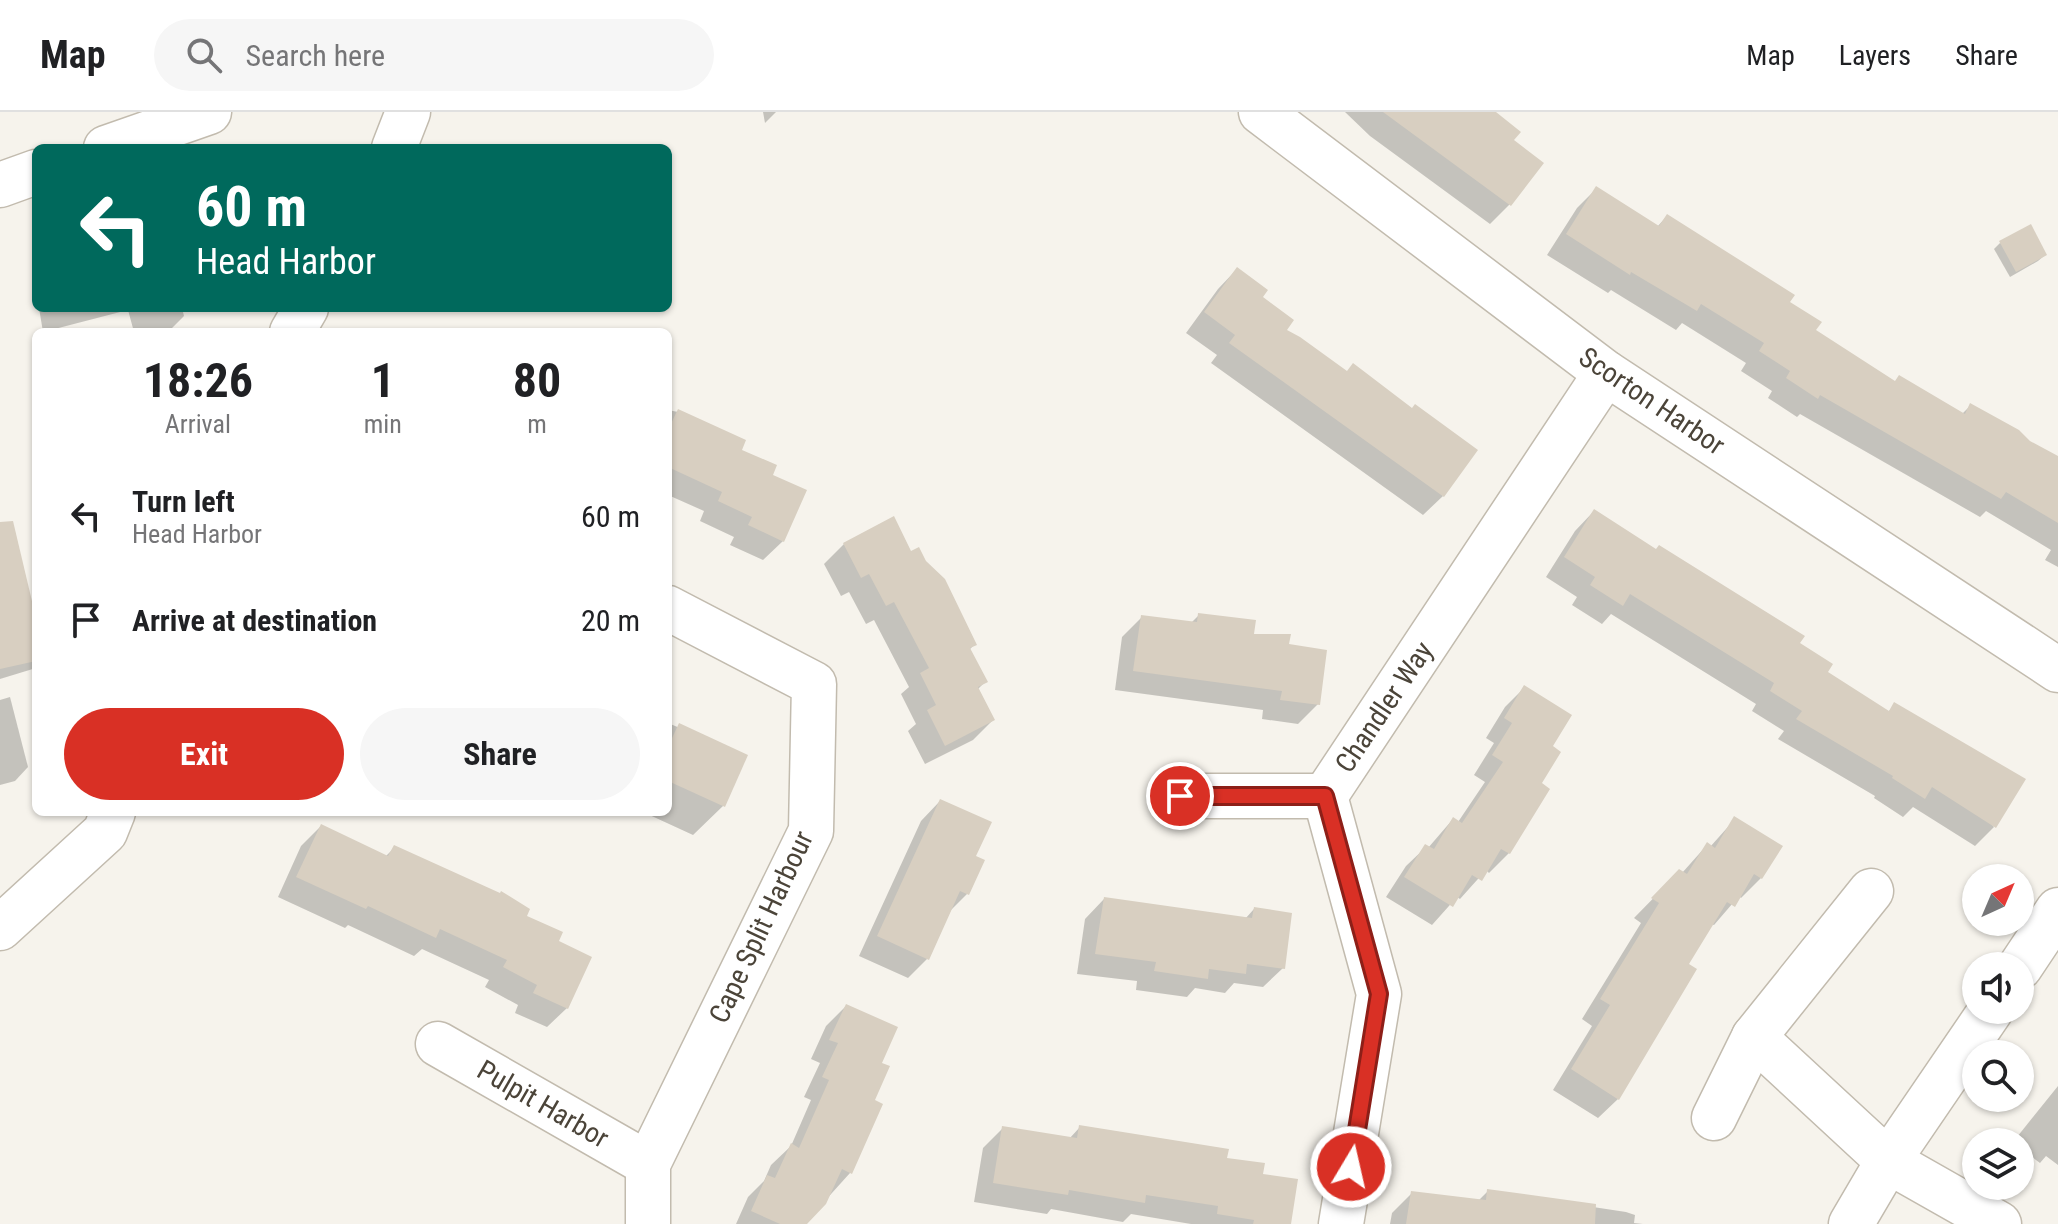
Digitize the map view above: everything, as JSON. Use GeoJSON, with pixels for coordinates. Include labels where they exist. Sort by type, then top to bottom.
{"type":"FeatureCollection","features":[{"type":"Feature","properties":{"kind":"street"},"geometry":{"type":"LineString","coordinates":[[117,144],[209,112]]}},
{"type":"Feature","properties":{"kind":"street"},"geometry":{"type":"LineString","coordinates":[[396,144],[408,112]]}},
{"type":"Feature","properties":{"kind":"street","name":"Scorton Harbor"},"geometry":{"type":"LineString","coordinates":[[1261,112],[1606,373],[2058,670]]}},
{"type":"Feature","properties":{"kind":"street"},"geometry":{"type":"LineString","coordinates":[[0,185],[32,173]]}},
{"type":"Feature","properties":{"kind":"street","name":"Chandler Way"},"geometry":{"type":"LineString","coordinates":[[1341,1224],[1379,994],[1325,796],[1606,373]]}},
{"type":"Feature","properties":{"kind":"street","name":"Cape Split Harbour"},"geometry":{"type":"LineString","coordinates":[[648,1224],[648,1164],[811,831],[814,684],[672,610]]}},
{"type":"Feature","properties":{"kind":"street"},"geometry":{"type":"LineString","coordinates":[[1180,796],[1325,796]]}},
{"type":"Feature","properties":{"kind":"street"},"geometry":{"type":"LineString","coordinates":[[0,928],[105,832],[111,816]]}},
{"type":"Feature","properties":{"kind":"street"},"geometry":{"type":"LineString","coordinates":[[1714,1118],[1754,1037],[1871,891]]}},
{"type":"Feature","properties":{"kind":"street"},"geometry":{"type":"LineString","coordinates":[[2030,952],[2058,910]]}},
{"type":"Feature","properties":{"kind":"street"},"geometry":{"type":"LineString","coordinates":[[1851,1224],[1888,1161],[1981,1024]]}},
{"type":"Feature","properties":{"kind":"street"},"geometry":{"type":"LineString","coordinates":[[1754,1037],[1888,1161],[1999,1224]]}},
{"type":"Feature","properties":{"kind":"street","name":"Pulpit Harbor"},"geometry":{"type":"LineString","coordinates":[[438,1044],[648,1164]]}},
{"type":"Feature","properties":{"kind":"building"},"geometry":{"type":"Polygon","coordinates":[[[1383,112],[1496,112],[1521,132],[1514,140],[1544,163],[1511,206],[1383,112]]]}},
{"type":"Feature","properties":{"kind":"building"},"geometry":{"type":"Polygon","coordinates":[[[1596,186],[1659,226],[1667,214],[1795,295],[1790,302],[1822,322],[1816,330],[1895,381],[1899,375],[1965,414],[1970,403],[2058,456],[2058,523],[2006,492],[2001,499],[1820,395],[1818,399],[1786,378],[1790,371],[1759,351],[1764,343],[1701,304],[1697,311],[1631,272],[1630,275],[1566,234],[1596,186]]]}},
{"type":"Feature","properties":{"kind":"building"},"geometry":{"type":"Polygon","coordinates":[[[2031,224],[2047,255],[2016,272],[1999,241],[2031,224]]]}},
{"type":"Feature","properties":{"kind":"building"},"geometry":{"type":"Polygon","coordinates":[[[1237,267],[1268,290],[1263,297],[1294,320],[1287,330],[1347,371],[1353,363],[1412,408],[1415,404],[1478,450],[1444,497],[1229,343],[1235,335],[1204,312],[1237,267]]]}},
{"type":"Feature","properties":{"kind":"building"},"geometry":{"type":"Polygon","coordinates":[[[678,409],[746,440],[742,450],[777,465],[773,475],[807,490],[784,542],[748,525],[752,517],[718,501],[722,492],[672,469],[672,422],[678,409]]]}},
{"type":"Feature","properties":{"kind":"building"},"geometry":{"type":"Polygon","coordinates":[[[1594,509],[1656,549],[1659,545],[1805,636],[1800,643],[1833,664],[1828,672],[1889,711],[1894,702],[2026,779],[1996,828],[1932,787],[1925,799],[1893,776],[1796,719],[1802,711],[1770,691],[1774,683],[1630,594],[1623,606],[1590,585],[1595,577],[1564,557],[1594,509]]]}},
{"type":"Feature","properties":{"kind":"building"},"geometry":{"type":"Polygon","coordinates":[[[894,516],[911,551],[919,547],[926,561],[945,579],[977,645],[970,648],[988,682],[978,687],[995,720],[945,746],[927,710],[936,705],[920,673],[929,668],[894,602],[886,606],[869,574],[861,578],[843,543],[894,516]]]}},
{"type":"Feature","properties":{"kind":"building"},"geometry":{"type":"Polygon","coordinates":[[[13,521],[32,601],[32,662],[0,669],[0,522],[13,521]]]}},
{"type":"Feature","properties":{"kind":"building"},"geometry":{"type":"Polygon","coordinates":[[[1198,613],[1256,620],[1254,634],[1291,634],[1289,644],[1327,650],[1320,705],[1280,700],[1282,691],[1133,671],[1141,615],[1197,622],[1198,613]]]}},
{"type":"Feature","properties":{"kind":"building"},"geometry":{"type":"Polygon","coordinates":[[[1524,685],[1572,715],[1553,746],[1561,752],[1542,783],[1550,789],[1510,854],[1501,849],[1482,881],[1472,875],[1453,907],[1404,877],[1425,844],[1434,849],[1453,817],[1462,823],[1503,762],[1492,755],[1512,723],[1504,718],[1524,685]]]}},
{"type":"Feature","properties":{"kind":"building"},"geometry":{"type":"Polygon","coordinates":[[[679,723],[748,755],[725,807],[672,783],[672,738],[679,723]]]}},
{"type":"Feature","properties":{"kind":"building"},"geometry":{"type":"Polygon","coordinates":[[[940,799],[992,822],[976,856],[985,860],[969,895],[960,891],[929,960],[877,936],[940,799]]]}},
{"type":"Feature","properties":{"kind":"building"},"geometry":{"type":"Polygon","coordinates":[[[1734,816],[1783,846],[1762,879],[1754,874],[1735,907],[1727,902],[1689,964],[1697,969],[1619,1100],[1571,1069],[1610,1005],[1600,999],[1659,903],[1651,898],[1679,869],[1687,874],[1707,842],[1715,848],[1734,816]]]}},
{"type":"Feature","properties":{"kind":"building"},"geometry":{"type":"Polygon","coordinates":[[[321,824],[388,856],[394,845],[501,891],[530,909],[527,916],[563,932],[559,941],[592,957],[568,1009],[533,993],[537,985],[503,967],[507,960],[440,929],[436,938],[296,877],[321,824]]]}},
{"type":"Feature","properties":{"kind":"building"},"geometry":{"type":"Polygon","coordinates":[[[1104,897],[1252,918],[1254,907],[1292,913],[1285,969],[1247,964],[1246,974],[1209,969],[1208,979],[1154,971],[1156,962],[1095,954],[1104,897]]]}},
{"type":"Feature","properties":{"kind":"building"},"geometry":{"type":"Polygon","coordinates":[[[846,1004],[898,1027],[882,1063],[890,1066],[875,1100],[883,1104],[852,1174],[842,1169],[826,1204],[807,1224],[780,1224],[751,1211],[767,1175],[775,1178],[791,1143],[799,1148],[829,1080],[822,1077],[838,1043],[829,1040],[846,1004]]]}},
{"type":"Feature","properties":{"kind":"building"},"geometry":{"type":"Polygon","coordinates":[[[1079,1125],[1229,1149],[1227,1158],[1265,1163],[1263,1174],[1298,1179],[1291,1224],[1253,1224],[1254,1220],[1217,1214],[1218,1206],[1146,1195],[1145,1203],[1069,1190],[1068,1195],[993,1183],[1002,1126],[1077,1138],[1079,1125]]]}},
{"type":"Feature","properties":{"kind":"building"},"geometry":{"type":"Polygon","coordinates":[[[1487,1189],[1596,1204],[1595,1224],[1406,1224],[1411,1191],[1486,1200],[1487,1189]]]}},
{"type":"Feature","properties":{"kind":"route"},"geometry":{"type":"LineString","coordinates":[[1180,796],[1325,796],[1379,994],[1351,1167]]}}]}
